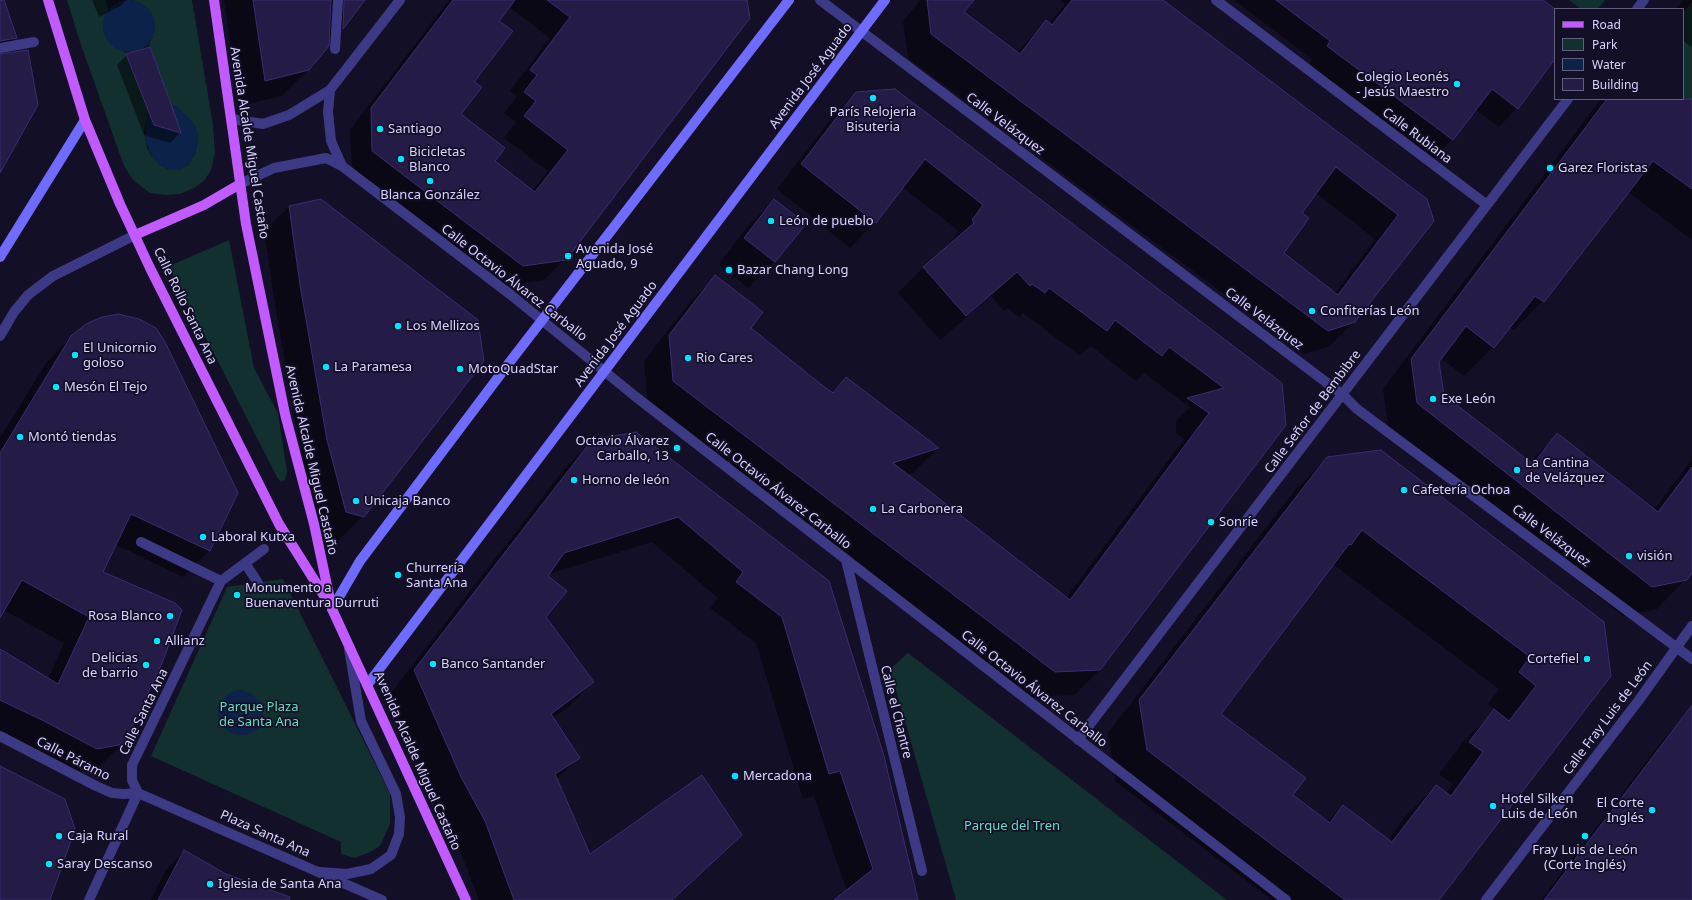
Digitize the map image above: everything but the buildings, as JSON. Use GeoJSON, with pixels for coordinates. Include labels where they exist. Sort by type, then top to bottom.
{"type":"FeatureCollection","features":[{"type":"Feature","properties":{"kind":"main road","name":"Calle Rollo Santa Ana"},"geometry":{"type":"LineString","coordinates":[[48,0],[85,120],[135,236],[287,538],[332,609]]}},
{"type":"Feature","properties":{"kind":"main road","name":"Avenida Alcalde Miguel Castaño"},"geometry":{"type":"LineString","coordinates":[[214,0],[246,224],[285,414],[314,524],[332,609],[368,684],[466,900]]}},
{"type":"Feature","properties":{"kind":"main road"},"geometry":{"type":"LineString","coordinates":[[332,609],[360,561],[542,321],[789,0]]}},
{"type":"Feature","properties":{"kind":"main road","name":"Avenida José Aguado"},"geometry":{"type":"LineString","coordinates":[[368,684],[885,0]]}},
{"type":"Feature","properties":{"kind":"main road"},"geometry":{"type":"LineString","coordinates":[[0,257],[85,120]]}},
{"type":"Feature","properties":{"kind":"main road"},"geometry":{"type":"LineString","coordinates":[[135,236],[204,205],[240,184]]}},
{"type":"Feature","properties":{"kind":"street"},"geometry":{"type":"LineString","coordinates":[[336,49],[338,0]]}},
{"type":"Feature","properties":{"kind":"street"},"geometry":{"type":"LineString","coordinates":[[232,119],[263,124],[290,115],[330,90],[400,0]]}},
{"type":"Feature","properties":{"kind":"street","name":"Calle Velázquez"},"geometry":{"type":"LineString","coordinates":[[820,0],[1343,395],[1357,409],[1692,659]]}},
{"type":"Feature","properties":{"kind":"street","name":"Calle Rubiana"},"geometry":{"type":"LineString","coordinates":[[1216,0],[1487,205]]}},
{"type":"Feature","properties":{"kind":"street"},"geometry":{"type":"LineString","coordinates":[[1638,8],[1644,0]]}},
{"type":"Feature","properties":{"kind":"street"},"geometry":{"type":"LineString","coordinates":[[0,48],[34,42]]}},
{"type":"Feature","properties":{"kind":"street"},"geometry":{"type":"LineString","coordinates":[[330,90],[328,112],[331,141],[342,166]]}},
{"type":"Feature","properties":{"kind":"street","name":"Calle Señor de Bembibre"},"geometry":{"type":"LineString","coordinates":[[1078,740],[1567,100]]}},
{"type":"Feature","properties":{"kind":"street","name":"Calle Octavio Álvarez Carballo"},"geometry":{"type":"LineString","coordinates":[[240,184],[274,168],[326,158],[342,166],[511,296],[604,372],[1286,900]]}},
{"type":"Feature","properties":{"kind":"street"},"geometry":{"type":"LineString","coordinates":[[0,336],[14,312],[28,296],[53,276],[135,236]]}},
{"type":"Feature","properties":{"kind":"street"},"geometry":{"type":"LineString","coordinates":[[141,542],[221,581]]}},
{"type":"Feature","properties":{"kind":"street","name":"Calle Santa Ana"},"geometry":{"type":"LineString","coordinates":[[138,792],[132,780],[132,765],[221,581],[264,549]]}},
{"type":"Feature","properties":{"kind":"street","name":"Calle el Chantre"},"geometry":{"type":"LineString","coordinates":[[846,560],[922,871]]}},
{"type":"Feature","properties":{"kind":"street"},"geometry":{"type":"LineString","coordinates":[[245,563],[258,583]]}},
{"type":"Feature","properties":{"kind":"street","name":"Calle Fray Luis de León"},"geometry":{"type":"LineString","coordinates":[[1486,900],[1634,706],[1692,626]]}},
{"type":"Feature","properties":{"kind":"street"},"geometry":{"type":"LineString","coordinates":[[319,872],[347,874],[371,869],[391,855],[399,834],[400,817],[396,794],[361,721],[347,641]]}},
{"type":"Feature","properties":{"kind":"street","name":"Calle Páramo"},"geometry":{"type":"LineString","coordinates":[[0,736],[107,791],[123,794],[138,792]]}},
{"type":"Feature","properties":{"kind":"street"},"geometry":{"type":"LineString","coordinates":[[89,900],[138,792]]}},
{"type":"Feature","properties":{"kind":"street","name":"Plaza Santa Ana"},"geometry":{"type":"LineString","coordinates":[[138,792],[382,900]]}},
{"type":"Feature","properties":{"kind":"green space"},"geometry":{"type":"Polygon","coordinates":[[[67,0],[106,0],[117,49],[125,52],[149,112],[146,119],[144,133],[147,148],[152,157],[160,165],[170,170],[180,170],[188,165],[194,156],[198,137],[196,128],[180,109],[171,104],[149,44],[153,37],[138,2],[132,0],[192,0],[213,125],[215,153],[211,170],[204,181],[194,188],[180,194],[165,195],[150,193],[134,181],[124,166],[80,42],[67,0]]]}},
{"type":"Feature","properties":{"kind":"green space"},"geometry":{"type":"Polygon","coordinates":[[[1569,0],[1605,0],[1599,8],[1580,8],[1569,0]]]}},
{"type":"Feature","properties":{"kind":"green space"},"geometry":{"type":"Polygon","coordinates":[[[1692,2],[1692,104],[1684,98],[1684,12],[1692,2]]]}},
{"type":"Feature","properties":{"kind":"green space"},"geometry":{"type":"Polygon","coordinates":[[[229,240],[254,368],[278,413],[287,472],[285,480],[281,482],[277,477],[169,266],[229,240]]]}},
{"type":"Feature","properties":{"kind":"green space","name":"Parque Plaza de Santa Ana"},"geometry":{"type":"Polygon","coordinates":[[[283,579],[390,794],[390,824],[380,846],[368,853],[354,858],[341,854],[341,842],[151,756],[227,587],[283,579]]]}},
{"type":"Feature","properties":{"kind":"green space","name":"Parque del Tren"},"geometry":{"type":"Polygon","coordinates":[[[908,653],[1227,900],[956,900],[890,669],[908,653]]]}},
{"type":"Feature","properties":{"kind":"water"},"geometry":{"type":"Polygon","coordinates":[[[129,0],[139,2],[147,8],[153,16],[155,26],[153,36],[147,44],[139,50],[129,52],[119,50],[111,44],[105,36],[103,26],[105,16],[111,8],[119,2],[129,0]]]}},
{"type":"Feature","properties":{"kind":"water"},"geometry":{"type":"Polygon","coordinates":[[[171,104],[180,109],[192,121],[196,128],[198,137],[194,156],[188,165],[180,170],[170,170],[160,165],[152,157],[145,140],[146,119],[152,109],[171,104]]]}},
{"type":"Feature","properties":{"kind":"water"},"geometry":{"type":"Polygon","coordinates":[[[241,690],[254,695],[262,706],[263,714],[260,728],[246,735],[231,733],[225,729],[220,723],[218,716],[218,708],[221,701],[234,691],[241,690]]]}},
{"type":"Feature","properties":{"kind":"place","name":"Colegio Leonés - Jesús Maestro"},"geometry":{"type":"Point","coordinates":[1457,84]}},
{"type":"Feature","properties":{"kind":"place","name":"París Relojeria Bisuteria"},"geometry":{"type":"Point","coordinates":[873,98]}},
{"type":"Feature","properties":{"kind":"place","name":"Santiago"},"geometry":{"type":"Point","coordinates":[380,129]}},
{"type":"Feature","properties":{"kind":"place","name":"Bicicletas Blanco"},"geometry":{"type":"Point","coordinates":[401,159]}},
{"type":"Feature","properties":{"kind":"place","name":"Garez Floristas"},"geometry":{"type":"Point","coordinates":[1550,168]}},
{"type":"Feature","properties":{"kind":"place","name":"Blanca González"},"geometry":{"type":"Point","coordinates":[430,181]}},
{"type":"Feature","properties":{"kind":"place","name":"León de pueblo"},"geometry":{"type":"Point","coordinates":[771,221]}},
{"type":"Feature","properties":{"kind":"place","name":"Avenida José Aguado, 9"},"geometry":{"type":"Point","coordinates":[568,256]}},
{"type":"Feature","properties":{"kind":"place","name":"Bazar Chang Long"},"geometry":{"type":"Point","coordinates":[729,270]}},
{"type":"Feature","properties":{"kind":"place","name":"Confiterías León"},"geometry":{"type":"Point","coordinates":[1312,311]}},
{"type":"Feature","properties":{"kind":"place","name":"Los Mellizos"},"geometry":{"type":"Point","coordinates":[398,326]}},
{"type":"Feature","properties":{"kind":"place","name":"El Unicornio goloso"},"geometry":{"type":"Point","coordinates":[75,355]}},
{"type":"Feature","properties":{"kind":"place","name":"Rio Cares"},"geometry":{"type":"Point","coordinates":[688,358]}},
{"type":"Feature","properties":{"kind":"place","name":"La Paramesa"},"geometry":{"type":"Point","coordinates":[326,367]}},
{"type":"Feature","properties":{"kind":"place","name":"MotoQuadStar"},"geometry":{"type":"Point","coordinates":[460,369]}},
{"type":"Feature","properties":{"kind":"place","name":"Mesón El Tejo"},"geometry":{"type":"Point","coordinates":[56,387]}},
{"type":"Feature","properties":{"kind":"place","name":"Exe León"},"geometry":{"type":"Point","coordinates":[1433,399]}},
{"type":"Feature","properties":{"kind":"place","name":"Montó tiendas"},"geometry":{"type":"Point","coordinates":[20,437]}},
{"type":"Feature","properties":{"kind":"place","name":"Octavio Álvarez Carballo, 13"},"geometry":{"type":"Point","coordinates":[677,448]}},
{"type":"Feature","properties":{"kind":"place","name":"La Cantina de Velázquez"},"geometry":{"type":"Point","coordinates":[1517,470]}},
{"type":"Feature","properties":{"kind":"place","name":"Horno de león"},"geometry":{"type":"Point","coordinates":[574,480]}},
{"type":"Feature","properties":{"kind":"place","name":"Cafetería Ochoa"},"geometry":{"type":"Point","coordinates":[1404,490]}},
{"type":"Feature","properties":{"kind":"place","name":"Unicaja Banco"},"geometry":{"type":"Point","coordinates":[356,501]}},
{"type":"Feature","properties":{"kind":"place","name":"La Carbonera"},"geometry":{"type":"Point","coordinates":[873,509]}},
{"type":"Feature","properties":{"kind":"place","name":"Sonríe"},"geometry":{"type":"Point","coordinates":[1211,522]}},
{"type":"Feature","properties":{"kind":"place","name":"Laboral Kutxa"},"geometry":{"type":"Point","coordinates":[203,537]}},
{"type":"Feature","properties":{"kind":"place","name":"visión"},"geometry":{"type":"Point","coordinates":[1629,556]}},
{"type":"Feature","properties":{"kind":"place","name":"Churrería Santa Ana"},"geometry":{"type":"Point","coordinates":[398,575]}},
{"type":"Feature","properties":{"kind":"place","name":"Monumento a Buenaventura Durruti"},"geometry":{"type":"Point","coordinates":[237,595]}},
{"type":"Feature","properties":{"kind":"place","name":"Rosa Blanco"},"geometry":{"type":"Point","coordinates":[170,616]}},
{"type":"Feature","properties":{"kind":"place","name":"Allianz"},"geometry":{"type":"Point","coordinates":[157,641]}},
{"type":"Feature","properties":{"kind":"place","name":"Cortefiel"},"geometry":{"type":"Point","coordinates":[1587,659]}},
{"type":"Feature","properties":{"kind":"place","name":"Banco Santander"},"geometry":{"type":"Point","coordinates":[433,664]}},
{"type":"Feature","properties":{"kind":"place","name":"Delicias de barrio"},"geometry":{"type":"Point","coordinates":[146,665]}},
{"type":"Feature","properties":{"kind":"place","name":"Mercadona"},"geometry":{"type":"Point","coordinates":[735,776]}},
{"type":"Feature","properties":{"kind":"place","name":"Hotel Silken Luis de León"},"geometry":{"type":"Point","coordinates":[1493,806]}},
{"type":"Feature","properties":{"kind":"place","name":"El Corte Inglés"},"geometry":{"type":"Point","coordinates":[1652,810]}},
{"type":"Feature","properties":{"kind":"place","name":"Caja Rural"},"geometry":{"type":"Point","coordinates":[59,836]}},
{"type":"Feature","properties":{"kind":"place","name":"Fray Luis de León (Corte Inglés)"},"geometry":{"type":"Point","coordinates":[1585,836]}},
{"type":"Feature","properties":{"kind":"place","name":"Saray Descanso"},"geometry":{"type":"Point","coordinates":[49,864]}},
{"type":"Feature","properties":{"kind":"place","name":"Iglesia de Santa Ana"},"geometry":{"type":"Point","coordinates":[210,884]}}]}
